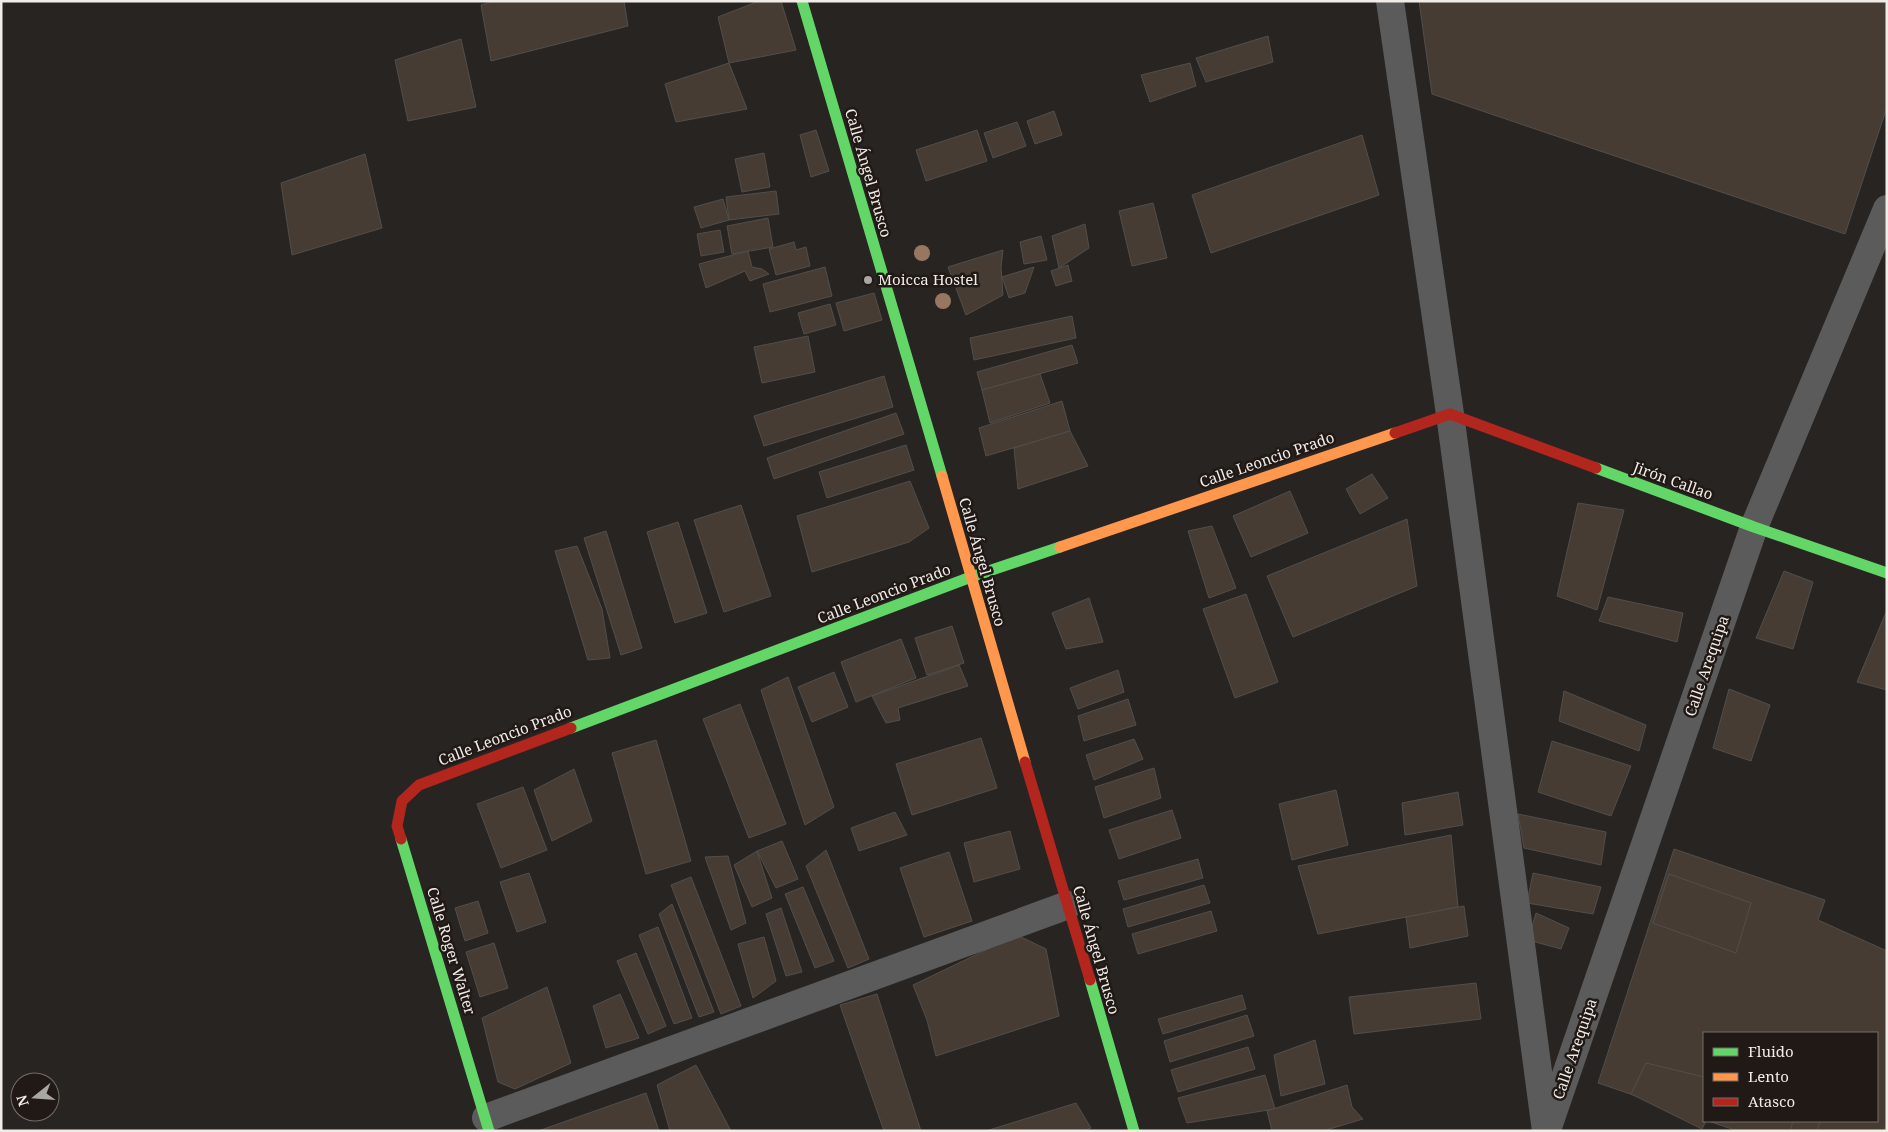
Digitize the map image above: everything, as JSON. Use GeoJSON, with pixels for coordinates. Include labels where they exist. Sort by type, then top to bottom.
{"type":"FeatureCollection","features":[{"type":"Feature","properties":{"kind":"street","name":"Calle Ángel Brusco"},"geometry":{"type":"LineString","coordinates":[[802,1],[1134,1131]]}},
{"type":"Feature","properties":{"kind":"street"},"geometry":{"type":"LineString","coordinates":[[1390,1],[1450,414],[1546,1131]]}},
{"type":"Feature","properties":{"kind":"street","name":"Calle Arequipa"},"geometry":{"type":"LineString","coordinates":[[1546,1131],[1754,527],[1887,208]]}},
{"type":"Feature","properties":{"kind":"street","name":"Calle Leoncio Prado"},"geometry":{"type":"LineString","coordinates":[[419,785],[971,577],[1450,414]]}},
{"type":"Feature","properties":{"kind":"street","name":"Jirón Callao"},"geometry":{"type":"LineString","coordinates":[[1450,414],[1754,527],[1887,573]]}},
{"type":"Feature","properties":{"kind":"street","name":"Calle Roger Walter"},"geometry":{"type":"LineString","coordinates":[[419,785],[402,801],[397,826],[488,1124]]}},
{"type":"Feature","properties":{"kind":"street"},"geometry":{"type":"LineString","coordinates":[[488,1124],[1068,905]]}},
{"type":"Feature","properties":{"kind":"building"},"geometry":{"type":"Polygon","coordinates":[[[495,1],[624,1],[628,26],[491,61],[481,5],[495,1]]]}},
{"type":"Feature","properties":{"kind":"building"},"geometry":{"type":"Polygon","coordinates":[[[759,1],[781,1],[796,50],[729,63],[718,17],[759,1]]]}},
{"type":"Feature","properties":{"kind":"building"},"geometry":{"type":"Polygon","coordinates":[[[1419,1],[1887,1],[1887,107],[1845,234],[1432,94],[1419,1]]]}},
{"type":"Feature","properties":{"kind":"building"},"geometry":{"type":"Polygon","coordinates":[[[1268,36],[1273,62],[1206,82],[1196,58],[1268,36]]]}},
{"type":"Feature","properties":{"kind":"building"},"geometry":{"type":"Polygon","coordinates":[[[461,39],[476,107],[408,121],[395,60],[461,39]]]}},
{"type":"Feature","properties":{"kind":"building"},"geometry":{"type":"Polygon","coordinates":[[[729,63],[747,109],[676,122],[665,84],[729,63]]]}},
{"type":"Feature","properties":{"kind":"building"},"geometry":{"type":"Polygon","coordinates":[[[1190,63],[1196,86],[1150,102],[1141,75],[1190,63]]]}},
{"type":"Feature","properties":{"kind":"building"},"geometry":{"type":"Polygon","coordinates":[[[1054,111],[1062,135],[1035,144],[1027,121],[1054,111]]]}},
{"type":"Feature","properties":{"kind":"building"},"geometry":{"type":"Polygon","coordinates":[[[1017,122],[1026,146],[993,158],[984,133],[1017,122]]]}},
{"type":"Feature","properties":{"kind":"building"},"geometry":{"type":"Polygon","coordinates":[[[816,130],[829,171],[811,177],[800,135],[816,130]]]}},
{"type":"Feature","properties":{"kind":"building"},"geometry":{"type":"Polygon","coordinates":[[[977,130],[987,161],[926,181],[916,150],[977,130]]]}},
{"type":"Feature","properties":{"kind":"building"},"geometry":{"type":"Polygon","coordinates":[[[1362,135],[1379,195],[1211,253],[1192,195],[1362,135]]]}},
{"type":"Feature","properties":{"kind":"building"},"geometry":{"type":"Polygon","coordinates":[[[764,153],[770,187],[742,192],[735,159],[764,153]]]}},
{"type":"Feature","properties":{"kind":"building"},"geometry":{"type":"Polygon","coordinates":[[[365,154],[382,228],[292,255],[281,183],[365,154]]]}},
{"type":"Feature","properties":{"kind":"building"},"geometry":{"type":"Polygon","coordinates":[[[776,191],[779,214],[729,220],[726,197],[776,191]]]}},
{"type":"Feature","properties":{"kind":"building"},"geometry":{"type":"Polygon","coordinates":[[[723,199],[729,220],[701,228],[694,207],[723,199]]]}},
{"type":"Feature","properties":{"kind":"building"},"geometry":{"type":"Polygon","coordinates":[[[1153,203],[1167,258],[1132,266],[1119,211],[1153,203]]]}},
{"type":"Feature","properties":{"kind":"building"},"geometry":{"type":"Polygon","coordinates":[[[768,218],[773,247],[732,254],[727,226],[768,218]]]}},
{"type":"Feature","properties":{"kind":"building"},"geometry":{"type":"Polygon","coordinates":[[[1085,224],[1089,248],[1059,268],[1052,236],[1085,224]]]}},
{"type":"Feature","properties":{"kind":"building"},"geometry":{"type":"Polygon","coordinates":[[[720,230],[724,252],[701,256],[697,234],[720,230]]]}},
{"type":"Feature","properties":{"kind":"building"},"geometry":{"type":"Polygon","coordinates":[[[1041,236],[1047,260],[1024,264],[1020,242],[1041,236]]]}},
{"type":"Feature","properties":{"kind":"building"},"geometry":{"type":"Polygon","coordinates":[[[794,242],[796,250],[806,247],[810,266],[776,275],[769,249],[794,242]]]}},
{"type":"Feature","properties":{"kind":"building"},"geometry":{"type":"Polygon","coordinates":[[[1003,250],[1001,267],[1003,295],[966,315],[948,267],[1003,250]]]}},
{"type":"Feature","properties":{"kind":"building"},"geometry":{"type":"Polygon","coordinates":[[[748,251],[752,267],[762,269],[769,274],[750,281],[745,271],[706,288],[699,264],[748,251]]]}},
{"type":"Feature","properties":{"kind":"building"},"geometry":{"type":"Polygon","coordinates":[[[1068,265],[1072,281],[1056,286],[1051,271],[1068,265]]]}},
{"type":"Feature","properties":{"kind":"building"},"geometry":{"type":"Polygon","coordinates":[[[825,267],[832,296],[770,312],[763,284],[825,267]]]}},
{"type":"Feature","properties":{"kind":"building"},"geometry":{"type":"Polygon","coordinates":[[[1034,267],[1025,293],[1009,298],[1002,277],[1034,267]]]}},
{"type":"Feature","properties":{"kind":"building"},"geometry":{"type":"Polygon","coordinates":[[[874,293],[882,320],[844,331],[836,303],[874,293]]]}},
{"type":"Feature","properties":{"kind":"building"},"geometry":{"type":"Polygon","coordinates":[[[830,304],[836,325],[804,334],[798,313],[830,304]]]}},
{"type":"Feature","properties":{"kind":"building"},"geometry":{"type":"Polygon","coordinates":[[[1072,316],[1076,338],[974,360],[970,338],[1072,316]]]}},
{"type":"Feature","properties":{"kind":"building"},"geometry":{"type":"Polygon","coordinates":[[[808,336],[815,372],[762,383],[754,347],[808,336]]]}},
{"type":"Feature","properties":{"kind":"building"},"geometry":{"type":"Polygon","coordinates":[[[1072,345],[1078,363],[982,390],[977,372],[1072,345]]]}},
{"type":"Feature","properties":{"kind":"building"},"geometry":{"type":"Polygon","coordinates":[[[1040,374],[1050,403],[990,423],[982,390],[1040,374]]]}},
{"type":"Feature","properties":{"kind":"building"},"geometry":{"type":"Polygon","coordinates":[[[884,376],[893,407],[764,446],[754,416],[884,376]]]}},
{"type":"Feature","properties":{"kind":"building"},"geometry":{"type":"Polygon","coordinates":[[[1062,401],[1070,431],[986,456],[979,428],[1062,401]]]}},
{"type":"Feature","properties":{"kind":"building"},"geometry":{"type":"Polygon","coordinates":[[[896,413],[904,434],[774,479],[767,458],[896,413]]]}},
{"type":"Feature","properties":{"kind":"building"},"geometry":{"type":"Polygon","coordinates":[[[1070,431],[1088,466],[1018,489],[1014,448],[1070,431]]]}},
{"type":"Feature","properties":{"kind":"building"},"geometry":{"type":"Polygon","coordinates":[[[906,445],[914,470],[827,498],[819,472],[906,445]]]}},
{"type":"Feature","properties":{"kind":"building"},"geometry":{"type":"Polygon","coordinates":[[[1372,474],[1388,498],[1360,514],[1346,489],[1372,474]]]}},
{"type":"Feature","properties":{"kind":"building"},"geometry":{"type":"Polygon","coordinates":[[[910,481],[929,528],[909,542],[812,572],[797,516],[910,481]]]}},
{"type":"Feature","properties":{"kind":"building"},"geometry":{"type":"Polygon","coordinates":[[[1290,491],[1308,533],[1251,557],[1233,516],[1290,491]]]}},
{"type":"Feature","properties":{"kind":"building"},"geometry":{"type":"Polygon","coordinates":[[[1578,503],[1624,510],[1597,610],[1557,596],[1578,503]]]}},
{"type":"Feature","properties":{"kind":"building"},"geometry":{"type":"Polygon","coordinates":[[[741,505],[771,596],[724,612],[694,520],[741,505]]]}},
{"type":"Feature","properties":{"kind":"building"},"geometry":{"type":"Polygon","coordinates":[[[1407,519],[1417,586],[1293,637],[1267,576],[1407,519]]]}},
{"type":"Feature","properties":{"kind":"building"},"geometry":{"type":"Polygon","coordinates":[[[678,522],[707,613],[675,623],[647,532],[678,522]]]}},
{"type":"Feature","properties":{"kind":"building"},"geometry":{"type":"Polygon","coordinates":[[[1212,526],[1236,588],[1209,598],[1188,531],[1212,526]]]}},
{"type":"Feature","properties":{"kind":"building"},"geometry":{"type":"Polygon","coordinates":[[[606,531],[642,648],[621,655],[584,538],[606,531]]]}},
{"type":"Feature","properties":{"kind":"building"},"geometry":{"type":"Polygon","coordinates":[[[577,546],[602,609],[610,658],[588,660],[555,551],[577,546]]]}},
{"type":"Feature","properties":{"kind":"building"},"geometry":{"type":"Polygon","coordinates":[[[1784,571],[1813,582],[1793,649],[1756,638],[1784,571]]]}},
{"type":"Feature","properties":{"kind":"building"},"geometry":{"type":"Polygon","coordinates":[[[1246,594],[1278,682],[1235,698],[1203,609],[1246,594]]]}},
{"type":"Feature","properties":{"kind":"building"},"geometry":{"type":"Polygon","coordinates":[[[1608,597],[1683,613],[1677,642],[1599,621],[1608,597]]]}},
{"type":"Feature","properties":{"kind":"building"},"geometry":{"type":"Polygon","coordinates":[[[1089,598],[1103,642],[1066,649],[1052,613],[1089,598]]]}},
{"type":"Feature","properties":{"kind":"building"},"geometry":{"type":"Polygon","coordinates":[[[1887,610],[1887,690],[1857,682],[1887,610]]]}},
{"type":"Feature","properties":{"kind":"building"},"geometry":{"type":"Polygon","coordinates":[[[952,626],[964,663],[927,675],[915,638],[952,626]]]}},
{"type":"Feature","properties":{"kind":"building"},"geometry":{"type":"Polygon","coordinates":[[[901,639],[916,678],[856,702],[841,662],[901,639]]]}},
{"type":"Feature","properties":{"kind":"building"},"geometry":{"type":"Polygon","coordinates":[[[959,665],[968,686],[898,708],[900,720],[886,723],[872,696],[959,665]]]}},
{"type":"Feature","properties":{"kind":"building"},"geometry":{"type":"Polygon","coordinates":[[[1118,670],[1124,692],[1078,709],[1070,688],[1118,670]]]}},
{"type":"Feature","properties":{"kind":"building"},"geometry":{"type":"Polygon","coordinates":[[[834,672],[848,707],[812,722],[798,687],[834,672]]]}},
{"type":"Feature","properties":{"kind":"building"},"geometry":{"type":"Polygon","coordinates":[[[788,677],[834,807],[805,825],[761,690],[788,677]]]}},
{"type":"Feature","properties":{"kind":"building"},"geometry":{"type":"Polygon","coordinates":[[[1729,689],[1770,705],[1751,761],[1713,748],[1729,689]]]}},
{"type":"Feature","properties":{"kind":"building"},"geometry":{"type":"Polygon","coordinates":[[[1564,691],[1646,725],[1639,751],[1559,721],[1564,691]]]}},
{"type":"Feature","properties":{"kind":"building"},"geometry":{"type":"Polygon","coordinates":[[[1128,699],[1136,725],[1084,741],[1078,716],[1128,699]]]}},
{"type":"Feature","properties":{"kind":"building"},"geometry":{"type":"Polygon","coordinates":[[[740,704],[786,824],[749,838],[703,719],[740,704]]]}},
{"type":"Feature","properties":{"kind":"building"},"geometry":{"type":"Polygon","coordinates":[[[981,738],[997,788],[912,815],[896,764],[981,738]]]}},
{"type":"Feature","properties":{"kind":"building"},"geometry":{"type":"Polygon","coordinates":[[[1134,739],[1143,759],[1094,780],[1086,755],[1134,739]]]}},
{"type":"Feature","properties":{"kind":"building"},"geometry":{"type":"Polygon","coordinates":[[[656,740],[691,861],[646,874],[612,753],[656,740]]]}},
{"type":"Feature","properties":{"kind":"building"},"geometry":{"type":"Polygon","coordinates":[[[1552,741],[1631,766],[1611,816],[1538,792],[1552,741]]]}},
{"type":"Feature","properties":{"kind":"building"},"geometry":{"type":"Polygon","coordinates":[[[1154,768],[1161,798],[1104,818],[1095,787],[1154,768]]]}},
{"type":"Feature","properties":{"kind":"building"},"geometry":{"type":"Polygon","coordinates":[[[574,769],[592,821],[552,841],[534,790],[574,769]]]}},
{"type":"Feature","properties":{"kind":"building"},"geometry":{"type":"Polygon","coordinates":[[[523,787],[547,850],[501,868],[477,804],[523,787]]]}},
{"type":"Feature","properties":{"kind":"building"},"geometry":{"type":"Polygon","coordinates":[[[1336,790],[1348,845],[1292,860],[1279,804],[1336,790]]]}},
{"type":"Feature","properties":{"kind":"building"},"geometry":{"type":"Polygon","coordinates":[[[1458,792],[1463,825],[1405,835],[1402,803],[1458,792]]]}},
{"type":"Feature","properties":{"kind":"building"},"geometry":{"type":"Polygon","coordinates":[[[1172,810],[1181,838],[1119,859],[1109,830],[1172,810]]]}},
{"type":"Feature","properties":{"kind":"building"},"geometry":{"type":"Polygon","coordinates":[[[895,812],[907,835],[859,851],[851,828],[895,812]]]}},
{"type":"Feature","properties":{"kind":"building"},"geometry":{"type":"Polygon","coordinates":[[[1518,814],[1606,832],[1601,865],[1524,848],[1518,814]]]}},
{"type":"Feature","properties":{"kind":"building"},"geometry":{"type":"Polygon","coordinates":[[[1010,831],[1020,869],[974,882],[964,843],[1010,831]]]}},
{"type":"Feature","properties":{"kind":"building"},"geometry":{"type":"Polygon","coordinates":[[[1451,835],[1458,907],[1318,934],[1298,866],[1451,835]]]}},
{"type":"Feature","properties":{"kind":"building"},"geometry":{"type":"Polygon","coordinates":[[[782,841],[798,879],[776,888],[757,851],[782,841]]]}},
{"type":"Feature","properties":{"kind":"building"},"geometry":{"type":"Polygon","coordinates":[[[1674,849],[1825,900],[1818,920],[1887,951],[1887,1123],[1884,1131],[1738,1131],[1711,1122],[1878,1122],[1878,1032],[1703,1032],[1703,1119],[1598,1083],[1674,849]]]}},
{"type":"Feature","properties":{"kind":"building"},"geometry":{"type":"Polygon","coordinates":[[[826,850],[869,959],[848,968],[806,866],[826,850]]]}},
{"type":"Feature","properties":{"kind":"building"},"geometry":{"type":"Polygon","coordinates":[[[757,851],[772,898],[752,907],[734,865],[757,851]]]}},
{"type":"Feature","properties":{"kind":"building"},"geometry":{"type":"Polygon","coordinates":[[[949,852],[972,921],[924,937],[900,868],[949,852]]]}},
{"type":"Feature","properties":{"kind":"building"},"geometry":{"type":"Polygon","coordinates":[[[728,856],[746,923],[731,930],[705,857],[728,856]]]}},
{"type":"Feature","properties":{"kind":"building"},"geometry":{"type":"Polygon","coordinates":[[[1198,859],[1203,878],[1124,900],[1118,881],[1198,859]]]}},
{"type":"Feature","properties":{"kind":"building"},"geometry":{"type":"Polygon","coordinates":[[[529,873],[546,922],[517,932],[500,882],[529,873]]]}},
{"type":"Feature","properties":{"kind":"building"},"geometry":{"type":"Polygon","coordinates":[[[1533,873],[1601,887],[1593,914],[1527,903],[1533,873]]]}},
{"type":"Feature","properties":{"kind":"building"},"geometry":{"type":"Polygon","coordinates":[[[1669,874],[1751,903],[1736,953],[1653,923],[1669,874]]]}},
{"type":"Feature","properties":{"kind":"building"},"geometry":{"type":"Polygon","coordinates":[[[691,877],[741,1006],[721,1014],[671,885],[691,877]]]}},
{"type":"Feature","properties":{"kind":"building"},"geometry":{"type":"Polygon","coordinates":[[[1204,885],[1210,903],[1128,927],[1123,909],[1204,885]]]}},
{"type":"Feature","properties":{"kind":"building"},"geometry":{"type":"Polygon","coordinates":[[[803,887],[834,961],[815,968],[785,894],[803,887]]]}},
{"type":"Feature","properties":{"kind":"building"},"geometry":{"type":"Polygon","coordinates":[[[478,901],[488,933],[465,941],[455,908],[478,901]]]}},
{"type":"Feature","properties":{"kind":"building"},"geometry":{"type":"Polygon","coordinates":[[[672,904],[714,1012],[699,1017],[659,914],[672,904]]]}},
{"type":"Feature","properties":{"kind":"building"},"geometry":{"type":"Polygon","coordinates":[[[1464,906],[1468,936],[1410,948],[1406,917],[1464,906]]]}},
{"type":"Feature","properties":{"kind":"building"},"geometry":{"type":"Polygon","coordinates":[[[781,908],[802,972],[786,976],[766,914],[781,908]]]}},
{"type":"Feature","properties":{"kind":"building"},"geometry":{"type":"Polygon","coordinates":[[[1211,911],[1217,931],[1138,954],[1132,934],[1211,911]]]}},
{"type":"Feature","properties":{"kind":"building"},"geometry":{"type":"Polygon","coordinates":[[[1536,913],[1569,928],[1561,949],[1528,940],[1536,913]]]}},
{"type":"Feature","properties":{"kind":"building"},"geometry":{"type":"Polygon","coordinates":[[[658,927],[692,1018],[674,1024],[639,935],[658,927]]]}},
{"type":"Feature","properties":{"kind":"building"},"geometry":{"type":"Polygon","coordinates":[[[1017,935],[1046,949],[1059,1016],[936,1056],[927,1020],[913,985],[1017,935]]]}},
{"type":"Feature","properties":{"kind":"building"},"geometry":{"type":"Polygon","coordinates":[[[764,937],[776,981],[753,998],[738,944],[764,937]]]}},
{"type":"Feature","properties":{"kind":"building"},"geometry":{"type":"Polygon","coordinates":[[[494,943],[508,988],[480,997],[466,952],[494,943]]]}},
{"type":"Feature","properties":{"kind":"building"},"geometry":{"type":"Polygon","coordinates":[[[636,953],[666,1026],[648,1034],[617,961],[636,953]]]}},
{"type":"Feature","properties":{"kind":"building"},"geometry":{"type":"Polygon","coordinates":[[[1476,983],[1481,1019],[1354,1034],[1349,997],[1476,983]]]}},
{"type":"Feature","properties":{"kind":"building"},"geometry":{"type":"Polygon","coordinates":[[[547,987],[571,1063],[515,1089],[498,1082],[482,1018],[547,987]]]}},
{"type":"Feature","properties":{"kind":"building"},"geometry":{"type":"Polygon","coordinates":[[[620,994],[639,1038],[606,1048],[593,1006],[620,994]]]}},
{"type":"Feature","properties":{"kind":"building"},"geometry":{"type":"Polygon","coordinates":[[[877,994],[921,1131],[884,1131],[840,1005],[877,994]]]}},
{"type":"Feature","properties":{"kind":"building"},"geometry":{"type":"Polygon","coordinates":[[[1242,995],[1246,1009],[1163,1034],[1158,1019],[1242,995]]]}},
{"type":"Feature","properties":{"kind":"building"},"geometry":{"type":"Polygon","coordinates":[[[1247,1015],[1254,1036],[1170,1062],[1164,1041],[1247,1015]]]}},
{"type":"Feature","properties":{"kind":"building"},"geometry":{"type":"Polygon","coordinates":[[[1315,1040],[1325,1084],[1281,1096],[1274,1055],[1315,1040]]]}},
{"type":"Feature","properties":{"kind":"building"},"geometry":{"type":"Polygon","coordinates":[[[1248,1047],[1255,1069],[1178,1092],[1171,1070],[1248,1047]]]}},
{"type":"Feature","properties":{"kind":"building"},"geometry":{"type":"Polygon","coordinates":[[[1646,1063],[1703,1077],[1703,1122],[1706,1122],[1702,1129],[1631,1094],[1646,1063]]]}},
{"type":"Feature","properties":{"kind":"building"},"geometry":{"type":"Polygon","coordinates":[[[696,1065],[731,1131],[670,1131],[657,1085],[696,1065]]]}},
{"type":"Feature","properties":{"kind":"building"},"geometry":{"type":"Polygon","coordinates":[[[1265,1075],[1275,1109],[1187,1123],[1178,1098],[1265,1075]]]}},
{"type":"Feature","properties":{"kind":"building"},"geometry":{"type":"Polygon","coordinates":[[[1347,1085],[1352,1107],[1363,1119],[1323,1131],[1272,1131],[1267,1111],[1347,1085]]]}},
{"type":"Feature","properties":{"kind":"building"},"geometry":{"type":"Polygon","coordinates":[[[646,1093],[659,1131],[538,1131],[646,1093]]]}},
{"type":"Feature","properties":{"kind":"building"},"geometry":{"type":"Polygon","coordinates":[[[1076,1103],[1091,1128],[1082,1131],[986,1131],[1076,1103]]]}},
{"type":"Feature","properties":{"kind":"building"},"geometry":{"type":"Polygon","coordinates":[[[1793,1122],[1820,1122],[1817,1131],[1790,1131],[1793,1122]]]}},
{"type":"Feature","properties":{"kind":"traffic: fast"},"geometry":{"type":"LineString","coordinates":[[802,1],[942,476]]}},
{"type":"Feature","properties":{"kind":"traffic: fast"},"geometry":{"type":"LineString","coordinates":[[1596,468],[1754,527],[1887,573]]}},
{"type":"Feature","properties":{"kind":"traffic: fast"},"geometry":{"type":"LineString","coordinates":[[571,728],[971,577],[1060,547]]}},
{"type":"Feature","properties":{"kind":"traffic: fast"},"geometry":{"type":"LineString","coordinates":[[401,839],[489,1131]]}},
{"type":"Feature","properties":{"kind":"traffic: fast"},"geometry":{"type":"LineString","coordinates":[[1090,980],[1134,1131]]}},
{"type":"Feature","properties":{"kind":"traffic: slow"},"geometry":{"type":"LineString","coordinates":[[1060,547],[1395,433]]}},
{"type":"Feature","properties":{"kind":"traffic: slow"},"geometry":{"type":"LineString","coordinates":[[942,476],[1025,762]]}},
{"type":"Feature","properties":{"kind":"traffic: jam"},"geometry":{"type":"LineString","coordinates":[[1395,433],[1450,414],[1596,468]]}},
{"type":"Feature","properties":{"kind":"traffic: jam"},"geometry":{"type":"LineString","coordinates":[[401,839],[397,826],[402,801],[419,785],[571,728]]}},
{"type":"Feature","properties":{"kind":"traffic: jam"},"geometry":{"type":"LineString","coordinates":[[1025,762],[1090,980]]}},
{"type":"Feature","properties":{"kind":"place","name":"Moicca Hostel"},"geometry":{"type":"Point","coordinates":[868,280]}}]}
